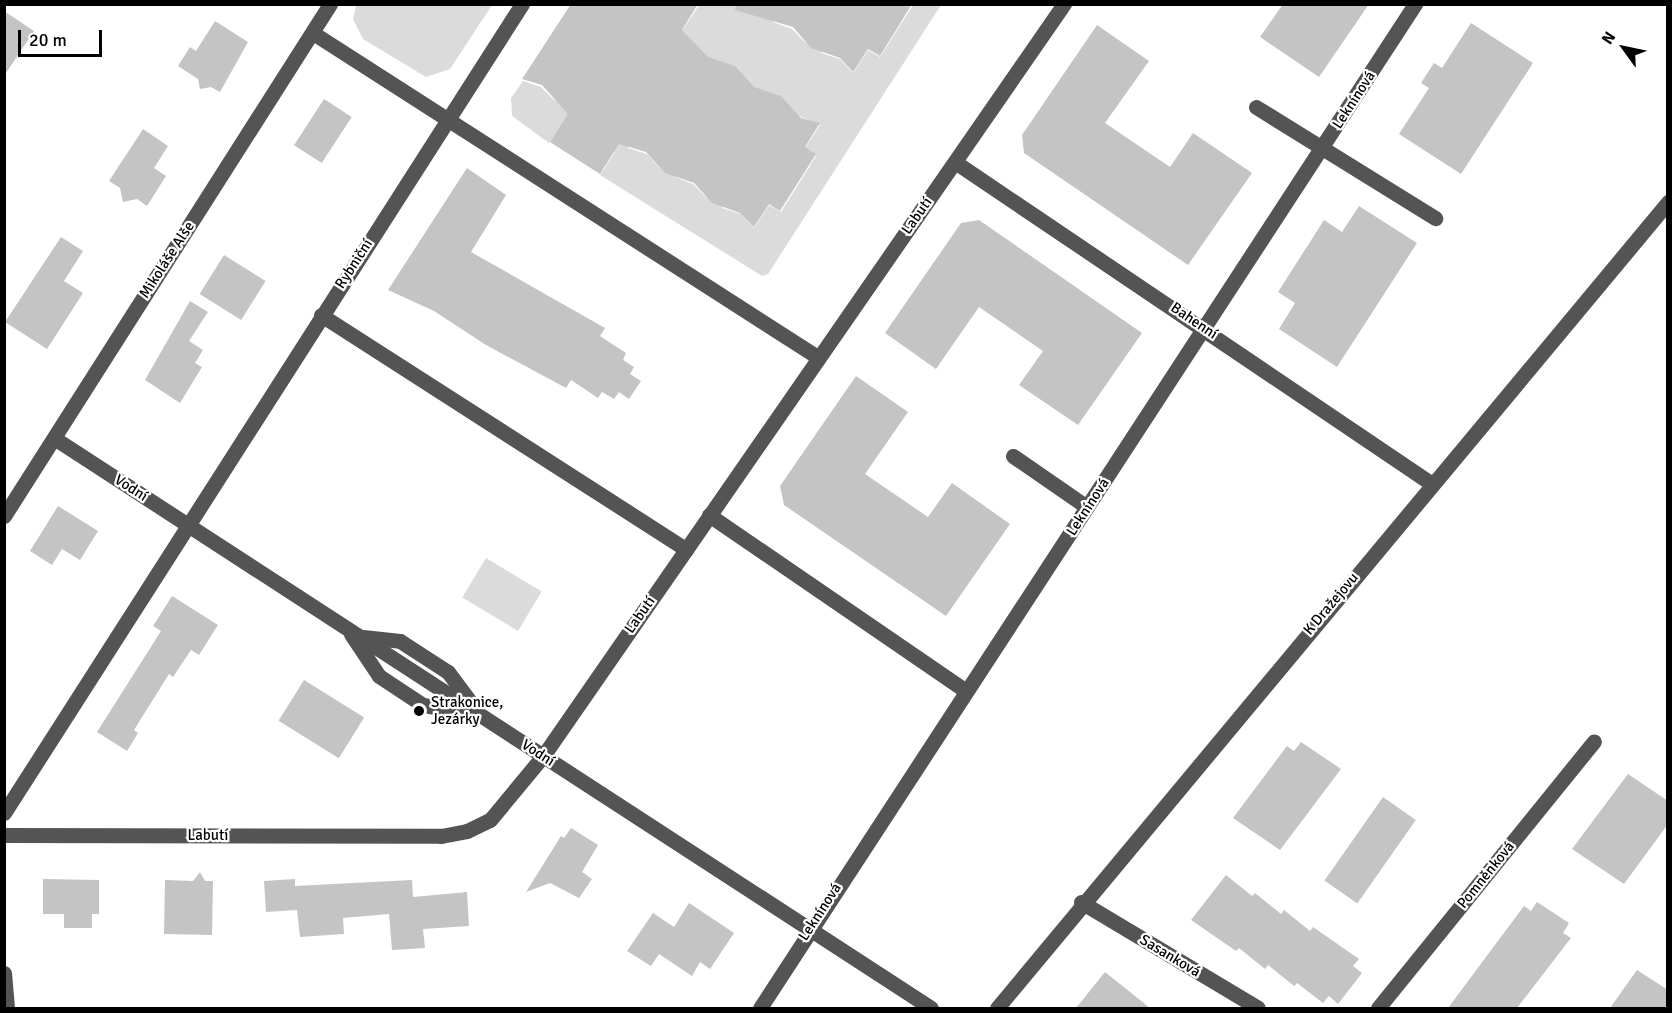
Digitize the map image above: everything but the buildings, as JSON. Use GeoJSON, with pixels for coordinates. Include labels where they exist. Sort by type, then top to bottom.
{"type":"FeatureCollection","features":[{"type":"Feature","properties":{"kind":"street","name":"Mikoláše Alše"},"geometry":{"type":"LineString","coordinates":[[4,516],[330,4]]}},
{"type":"Feature","properties":{"kind":"street","name":"Rybniční"},"geometry":{"type":"LineString","coordinates":[[4,813],[186,524],[522,4]]}},
{"type":"Feature","properties":{"kind":"street","name":"Labutí"},"geometry":{"type":"LineString","coordinates":[[4,835],[441,836],[467,831],[490,820],[543,756],[1064,4]]}},
{"type":"Feature","properties":{"kind":"street","name":"Leknínová"},"geometry":{"type":"LineString","coordinates":[[760,1008],[809,929],[1206,329],[1415,4]]}},
{"type":"Feature","properties":{"kind":"street"},"geometry":{"type":"LineString","coordinates":[[313,33],[449,117],[819,358]]}},
{"type":"Feature","properties":{"kind":"street"},"geometry":{"type":"LineString","coordinates":[[1256,107],[1435,218]]}},
{"type":"Feature","properties":{"kind":"street","name":"Bahenní"},"geometry":{"type":"LineString","coordinates":[[955,162],[1206,329],[1432,484]]}},
{"type":"Feature","properties":{"kind":"street","name":"K Dražejovu"},"geometry":{"type":"LineString","coordinates":[[997,1008],[1081,903],[1668,202]]}},
{"type":"Feature","properties":{"kind":"street"},"geometry":{"type":"LineString","coordinates":[[321,315],[686,549]]}},
{"type":"Feature","properties":{"kind":"street","name":"Vodní"},"geometry":{"type":"LineString","coordinates":[[54,438],[931,1008]]}},
{"type":"Feature","properties":{"kind":"street"},"geometry":{"type":"LineString","coordinates":[[1012,456],[1087,507]]}},
{"type":"Feature","properties":{"kind":"street"},"geometry":{"type":"LineString","coordinates":[[709,515],[966,691]]}},
{"type":"Feature","properties":{"kind":"street"},"geometry":{"type":"LineString","coordinates":[[353,633],[379,676],[423,705],[479,715]]}},
{"type":"Feature","properties":{"kind":"street","name":"Pomněnková"},"geometry":{"type":"LineString","coordinates":[[1378,1008],[1594,741]]}},
{"type":"Feature","properties":{"kind":"street","name":"Sasanková"},"geometry":{"type":"LineString","coordinates":[[1081,903],[1258,1008]]}},
{"type":"Feature","properties":{"kind":"street"},"geometry":{"type":"LineString","coordinates":[[4,973],[8,1008]]}},
{"type":"Feature","properties":{"kind":"shaded area"},"geometry":{"type":"Polygon","coordinates":[[[356,4],[492,5],[450,69],[426,77],[363,39],[353,19],[356,4]]]}},
{"type":"Feature","properties":{"kind":"shaded area"},"geometry":{"type":"Polygon","coordinates":[[[699,5],[785,5],[773,22],[792,29],[806,43],[821,20],[836,29],[821,53],[840,59],[853,73],[868,50],[880,57],[913,5],[941,5],[768,274],[762,276],[600,175],[615,152],[608,147],[643,124],[628,148],[647,154],[660,168],[675,145],[689,154],[675,177],[693,184],[707,198],[722,175],[736,184],[722,208],[741,214],[754,228],[769,205],[781,212],[816,156],[805,148],[820,125],[664,58],[699,5]]]}},
{"type":"Feature","properties":{"kind":"shaded area"},"geometry":{"type":"Polygon","coordinates":[[[570,78],[593,92],[565,120],[549,143],[512,116],[511,98],[523,81],[541,87],[555,101],[570,78]]]}},
{"type":"Feature","properties":{"kind":"shaded area"},"geometry":{"type":"Polygon","coordinates":[[[486,558],[542,591],[518,631],[462,597],[486,558]]]}},
{"type":"Feature","properties":{"kind":"place","name":"Strakonice, Jezárky"},"geometry":{"type":"Point","coordinates":[419,711]}}]}
